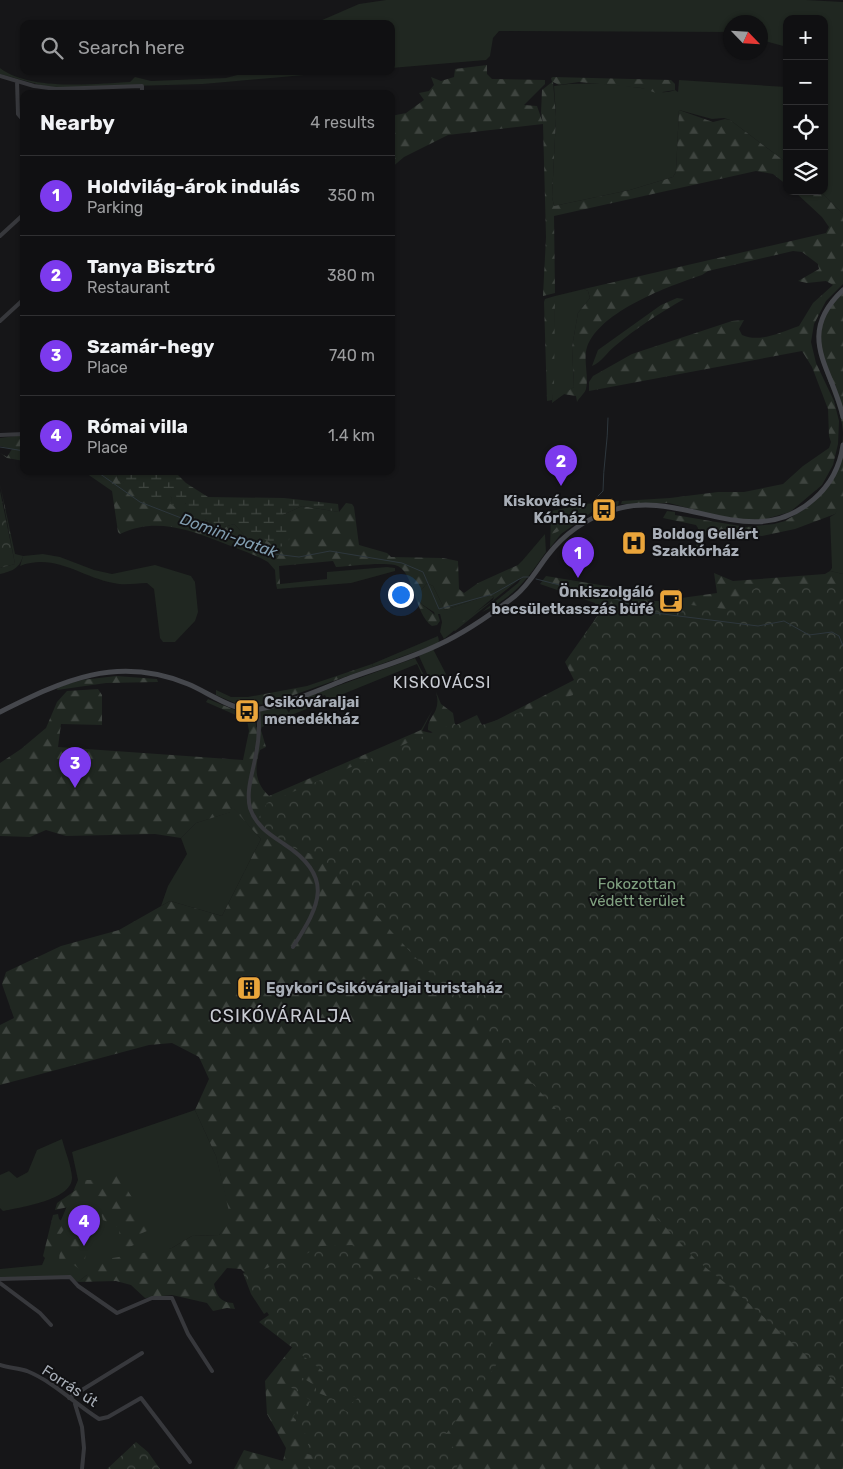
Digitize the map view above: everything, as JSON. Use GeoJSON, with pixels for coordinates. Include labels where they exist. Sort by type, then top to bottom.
{"type":"FeatureCollection","features":[{"type":"Feature","properties":{"kind":"main road"},"geometry":{"type":"LineString","coordinates":[[843,290],[827,310],[821,325],[818,345],[820,357],[843,417]]}},
{"type":"Feature","properties":{"kind":"main road"},"geometry":{"type":"LineString","coordinates":[[0,712],[64,682],[95,674],[120,672],[167,677],[189,684],[233,705],[258,709],[295,698],[445,642],[514,596],[567,535],[588,521],[613,510],[641,505],[668,506],[735,522],[751,523],[768,522],[790,516],[809,503],[826,487],[838,466],[843,445]]}},
{"type":"Feature","properties":{"kind":"street"},"geometry":{"type":"LineString","coordinates":[[0,76],[56,89],[142,86],[142,90]]}},
{"type":"Feature","properties":{"kind":"street"},"geometry":{"type":"LineString","coordinates":[[18,81],[18,114],[20,116]]}},
{"type":"Feature","properties":{"kind":"street"},"geometry":{"type":"LineString","coordinates":[[0,236],[20,218]]}},
{"type":"Feature","properties":{"kind":"street"},"geometry":{"type":"LineString","coordinates":[[0,322],[20,304]]}},
{"type":"Feature","properties":{"kind":"street"},"geometry":{"type":"LineString","coordinates":[[0,435],[20,434]]}},
{"type":"Feature","properties":{"kind":"street"},"geometry":{"type":"LineString","coordinates":[[258,709],[260,731],[249,796],[251,810],[264,830],[293,850],[305,862],[312,873],[318,892],[318,902],[312,916],[292,947]]}},
{"type":"Feature","properties":{"kind":"street"},"geometry":{"type":"LineString","coordinates":[[0,1281],[70,1276],[78,1286],[117,1313],[152,1298],[172,1298],[188,1334],[212,1371]]}},
{"type":"Feature","properties":{"kind":"street"},"geometry":{"type":"LineString","coordinates":[[0,1281],[51,1325]]}},
{"type":"Feature","properties":{"kind":"street"},"geometry":{"type":"LineString","coordinates":[[69,1398],[142,1353]]}},
{"type":"Feature","properties":{"kind":"street","name":"Forrás út"},"geometry":{"type":"LineString","coordinates":[[0,1365],[27,1371],[99,1419],[141,1398],[190,1462]]}},
{"type":"Feature","properties":{"kind":"street"},"geometry":{"type":"LineString","coordinates":[[75,1404],[82,1427],[84,1448],[82,1469]]}},
{"type":"Feature","properties":{"kind":"green space"},"geometry":{"type":"Polygon","coordinates":[[[386,0],[806,0],[843,2],[843,214],[824,195],[828,195],[828,15],[783,15],[783,46],[768,42],[768,15],[723,15],[723,32],[499,31],[493,38],[490,56],[486,60],[395,68],[395,20],[322,20],[359,4],[386,0]]]}},
{"type":"Feature","properties":{"kind":"green space"},"geometry":{"type":"Polygon","coordinates":[[[487,65],[487,74],[492,79],[545,80],[545,84],[524,105],[537,106],[543,123],[541,113],[542,90],[552,82],[551,78],[553,77],[671,80],[675,84],[675,90],[656,93],[642,88],[579,82],[559,85],[553,82],[556,117],[552,197],[554,206],[630,190],[673,177],[676,172],[679,110],[713,122],[725,119],[730,120],[783,160],[783,182],[773,174],[756,171],[554,216],[555,293],[543,296],[546,237],[543,124],[448,135],[404,157],[395,165],[395,115],[406,113],[424,100],[419,93],[429,91],[434,85],[431,77],[441,81],[454,77],[455,69],[487,65]]]}},
{"type":"Feature","properties":{"kind":"green space"},"geometry":{"type":"Polygon","coordinates":[[[0,68],[28,80],[81,85],[130,82],[135,77],[151,81],[226,78],[237,75],[304,75],[203,84],[60,88],[44,86],[0,74],[0,68]]]}},
{"type":"Feature","properties":{"kind":"green space"},"geometry":{"type":"Polygon","coordinates":[[[679,80],[783,87],[783,160],[730,120],[724,118],[712,119],[679,110],[676,172],[673,177],[630,190],[554,206],[552,197],[556,117],[554,86],[564,84],[597,84],[662,92],[675,90],[678,92],[679,80]]]}},
{"type":"Feature","properties":{"kind":"green space"},"geometry":{"type":"Polygon","coordinates":[[[798,195],[824,195],[843,214],[843,284],[826,301],[814,324],[811,342],[816,363],[834,401],[839,421],[838,444],[833,465],[822,485],[790,512],[755,522],[714,515],[669,503],[621,504],[622,501],[718,492],[744,492],[783,484],[803,466],[829,448],[831,442],[828,409],[812,367],[802,351],[589,391],[589,382],[593,376],[632,354],[732,321],[744,320],[739,329],[742,335],[756,338],[770,336],[799,326],[813,303],[833,285],[826,281],[807,283],[798,281],[819,269],[818,264],[802,252],[793,251],[708,271],[655,293],[620,311],[594,334],[587,347],[586,389],[577,402],[576,396],[563,394],[574,387],[572,347],[578,313],[590,298],[588,291],[584,289],[826,233],[829,227],[822,217],[798,195]]]}},
{"type":"Feature","properties":{"kind":"green space"},"geometry":{"type":"Polygon","coordinates":[[[584,289],[588,291],[590,298],[578,313],[572,347],[574,387],[552,403],[555,296],[584,289]]]}},
{"type":"Feature","properties":{"kind":"green space"},"geometry":{"type":"Polygon","coordinates":[[[843,292],[843,432],[841,417],[821,358],[819,344],[821,328],[826,313],[843,292]]]}},
{"type":"Feature","properties":{"kind":"green space"},"geometry":{"type":"Polygon","coordinates":[[[555,296],[554,387],[552,400],[547,401],[544,302],[545,299],[555,296]]]}},
{"type":"Feature","properties":{"kind":"green space"},"geometry":{"type":"Polygon","coordinates":[[[677,298],[684,299],[631,333],[592,366],[598,350],[661,305],[677,298]]]}},
{"type":"Feature","properties":{"kind":"green space"},"geometry":{"type":"Polygon","coordinates":[[[843,435],[843,501],[835,514],[795,529],[762,536],[708,530],[701,547],[696,548],[698,528],[696,525],[663,518],[667,511],[675,512],[675,515],[746,527],[785,521],[808,507],[829,483],[842,449],[843,435]]]}},
{"type":"Feature","properties":{"kind":"green space"},"geometry":{"type":"Polygon","coordinates":[[[20,436],[20,460],[7,458],[0,453],[7,457],[12,449],[0,446],[0,438],[20,436]]]}},
{"type":"Feature","properties":{"kind":"green space"},"geometry":{"type":"Polygon","coordinates":[[[89,475],[117,475],[118,480],[133,486],[168,493],[172,498],[171,504],[178,508],[186,503],[205,519],[221,528],[234,524],[250,541],[283,515],[302,506],[339,512],[346,503],[352,504],[359,545],[387,553],[391,557],[443,558],[458,561],[459,589],[464,593],[478,583],[518,565],[522,561],[522,577],[455,631],[452,629],[493,600],[494,597],[489,595],[445,610],[433,586],[427,583],[421,590],[419,600],[439,620],[437,625],[432,626],[421,612],[406,575],[401,568],[395,565],[374,564],[336,567],[333,561],[279,566],[280,584],[276,584],[275,570],[268,562],[206,536],[181,529],[157,526],[132,529],[120,534],[118,532],[112,491],[89,475]]]}},
{"type":"Feature","properties":{"kind":"green space"},"geometry":{"type":"Polygon","coordinates":[[[117,475],[178,475],[186,483],[208,497],[284,498],[338,504],[339,512],[302,506],[283,515],[294,532],[285,546],[276,547],[261,537],[250,541],[234,524],[221,528],[205,519],[198,521],[187,513],[186,503],[179,509],[170,504],[172,498],[168,494],[158,500],[118,480],[117,475]]]}},
{"type":"Feature","properties":{"kind":"green space"},"geometry":{"type":"Polygon","coordinates":[[[0,484],[15,554],[23,556],[14,569],[0,574],[0,568],[15,564],[0,484]]]}},
{"type":"Feature","properties":{"kind":"green space"},"geometry":{"type":"Polygon","coordinates":[[[0,491],[15,564],[0,568],[0,491]]]}},
{"type":"Feature","properties":{"kind":"green space"},"geometry":{"type":"Polygon","coordinates":[[[619,501],[618,506],[596,509],[561,534],[550,548],[551,511],[575,506],[554,533],[585,508],[584,504],[619,501]]]}},
{"type":"Feature","properties":{"kind":"green space"},"geometry":{"type":"Polygon","coordinates":[[[841,501],[843,501],[843,574],[830,571],[832,568],[830,517],[835,514],[841,501]]]}},
{"type":"Feature","properties":{"kind":"green space"},"geometry":{"type":"Polygon","coordinates":[[[584,504],[585,508],[574,520],[561,530],[551,534],[575,506],[584,504]]]}},
{"type":"Feature","properties":{"kind":"green space"},"geometry":{"type":"Polygon","coordinates":[[[545,534],[546,552],[532,572],[511,594],[482,612],[518,583],[522,577],[522,561],[545,534]]]}},
{"type":"Feature","properties":{"kind":"green space"},"geometry":{"type":"Polygon","coordinates":[[[43,554],[60,557],[94,570],[112,574],[155,565],[191,576],[195,582],[198,612],[195,621],[175,642],[163,642],[160,638],[154,589],[147,583],[122,584],[106,582],[58,564],[46,562],[20,566],[23,556],[43,554]]]}},
{"type":"Feature","properties":{"kind":"green space"},"geometry":{"type":"Polygon","coordinates":[[[395,568],[395,571],[351,583],[277,589],[276,584],[327,579],[327,572],[395,568]]]}},
{"type":"Feature","properties":{"kind":"green space"},"geometry":{"type":"Polygon","coordinates":[[[830,571],[843,574],[843,1469],[234,1469],[244,1450],[283,1461],[286,1448],[267,1414],[265,1381],[294,1345],[245,1273],[241,1269],[227,1268],[214,1284],[220,1298],[233,1303],[235,1309],[227,1308],[213,1311],[207,1303],[172,1295],[145,1298],[131,1285],[116,1281],[78,1282],[87,1275],[95,1261],[172,1248],[192,1236],[219,1235],[231,1220],[216,1156],[195,1110],[209,1079],[199,1057],[172,1043],[149,1045],[0,1085],[0,1025],[14,1018],[2,984],[6,972],[61,946],[119,930],[170,901],[222,916],[261,839],[232,807],[231,812],[196,823],[181,838],[155,834],[66,836],[46,830],[30,837],[0,836],[0,763],[21,749],[46,728],[57,702],[67,691],[98,689],[102,695],[102,725],[61,724],[58,747],[243,760],[249,731],[247,720],[206,702],[208,699],[242,713],[255,714],[256,727],[261,730],[266,747],[260,750],[257,775],[261,786],[269,796],[421,730],[433,709],[422,731],[436,734],[428,730],[428,725],[436,710],[436,692],[441,704],[453,713],[456,731],[461,733],[493,722],[574,680],[565,662],[598,615],[595,603],[540,584],[546,576],[642,592],[653,602],[717,593],[714,573],[733,581],[825,574],[830,571]]]}},
{"type":"Feature","properties":{"kind":"green space"},"geometry":{"type":"Polygon","coordinates":[[[427,583],[433,586],[445,610],[489,595],[494,597],[444,639],[440,632],[442,622],[440,614],[438,614],[440,621],[437,625],[434,612],[424,606],[418,597],[427,583]]]}},
{"type":"Feature","properties":{"kind":"green space","name":"Fokozottan védett terület"},"geometry":{"type":"Polygon","coordinates":[[[761,584],[843,584],[843,1389],[734,1290],[695,1259],[341,877],[314,855],[294,848],[256,823],[267,803],[454,723],[456,725],[477,715],[482,725],[573,695],[576,648],[599,614],[647,600],[726,609],[761,584]]]}},
{"type":"Feature","properties":{"kind":"green space"},"geometry":{"type":"Polygon","coordinates":[[[438,636],[439,641],[437,644],[373,667],[372,664],[438,636]]]}},
{"type":"Feature","properties":{"kind":"green space"},"geometry":{"type":"Polygon","coordinates":[[[433,649],[446,674],[444,676],[447,682],[434,689],[419,656],[433,649]]]}},
{"type":"Feature","properties":{"kind":"green space"},"geometry":{"type":"Polygon","coordinates":[[[415,658],[427,681],[426,684],[417,664],[262,727],[261,730],[259,729],[259,712],[261,711],[284,705],[289,713],[290,710],[326,697],[325,695],[296,706],[290,706],[290,703],[415,658]]]}},
{"type":"Feature","properties":{"kind":"green space"},"geometry":{"type":"Polygon","coordinates":[[[372,664],[373,667],[268,704],[242,706],[216,695],[216,690],[231,697],[248,697],[307,686],[372,664]]]}},
{"type":"Feature","properties":{"kind":"green space"},"geometry":{"type":"Polygon","coordinates":[[[116,676],[157,679],[158,682],[106,683],[57,690],[58,687],[82,680],[116,676]]]}},
{"type":"Feature","properties":{"kind":"green space"},"geometry":{"type":"Polygon","coordinates":[[[232,806],[261,839],[222,916],[170,901],[161,906],[168,886],[187,854],[181,838],[196,823],[230,812],[232,806]]]}},
{"type":"Feature","properties":{"kind":"green space"},"geometry":{"type":"Polygon","coordinates":[[[195,1110],[216,1156],[232,1220],[219,1235],[192,1236],[172,1248],[87,1275],[78,1282],[70,1277],[0,1278],[0,1269],[42,1265],[78,1180],[72,1152],[195,1110]]]}},
{"type":"Feature","properties":{"kind":"green space"},"geometry":{"type":"Polygon","coordinates":[[[62,1139],[72,1177],[70,1185],[55,1197],[33,1205],[3,1211],[0,1208],[0,1175],[9,1171],[17,1178],[28,1172],[37,1150],[62,1139]]]}},
{"type":"Feature","properties":{"kind":"green space"},"geometry":{"type":"Polygon","coordinates":[[[115,1173],[122,1174],[126,1188],[137,1205],[132,1209],[137,1220],[144,1219],[147,1231],[135,1236],[134,1245],[129,1247],[121,1246],[118,1243],[120,1228],[103,1220],[101,1213],[107,1199],[99,1196],[88,1199],[84,1191],[85,1180],[99,1180],[115,1173]]]}},
{"type":"Feature","properties":{"kind":"green space"},"geometry":{"type":"Polygon","coordinates":[[[79,1188],[81,1196],[77,1205],[55,1210],[57,1203],[79,1188]]]}},
{"type":"Feature","properties":{"kind":"green space"},"geometry":{"type":"Polygon","coordinates":[[[58,1214],[59,1219],[67,1225],[54,1244],[47,1260],[43,1256],[53,1215],[58,1214]]]}},
{"type":"Feature","properties":{"kind":"green space"},"geometry":{"type":"Polygon","coordinates":[[[77,1238],[87,1244],[84,1267],[79,1269],[74,1265],[60,1265],[59,1255],[62,1247],[77,1238]]]}},
{"type":"Feature","properties":{"kind":"green space"},"geometry":{"type":"Polygon","coordinates":[[[353,1245],[359,1261],[367,1273],[402,1274],[416,1278],[431,1286],[461,1306],[475,1319],[495,1347],[499,1361],[441,1441],[463,1452],[456,1469],[307,1469],[315,1456],[304,1453],[312,1436],[290,1429],[295,1427],[296,1420],[293,1417],[302,1404],[308,1406],[310,1400],[286,1384],[288,1380],[291,1382],[296,1374],[316,1386],[316,1392],[341,1402],[344,1410],[356,1416],[347,1409],[358,1398],[358,1395],[346,1400],[324,1388],[317,1382],[324,1372],[259,1322],[269,1315],[267,1312],[264,1314],[251,1294],[243,1273],[257,1272],[277,1264],[293,1261],[321,1246],[353,1245]]]}},
{"type":"Feature","properties":{"kind":"green space"},"geometry":{"type":"Polygon","coordinates":[[[136,1442],[148,1452],[160,1469],[107,1469],[136,1442]]]}},
{"type":"Feature","properties":{"kind":"waterway"},"geometry":{"type":"LineString","coordinates":[[598,496],[603,491],[608,418]]}},
{"type":"Feature","properties":{"kind":"waterway","name":"Domini-patak"},"geometry":{"type":"LineString","coordinates":[[0,447],[20,450]]}},
{"type":"Feature","properties":{"kind":"waterway","name":"Domini-patak"},"geometry":{"type":"LineString","coordinates":[[102,475],[140,502],[274,554],[299,557],[330,551],[402,563],[423,572],[439,609],[493,594],[523,577],[529,577]]}},
{"type":"Feature","properties":{"kind":"waterway"},"geometry":{"type":"LineString","coordinates":[[536,579],[619,600],[647,612],[758,626],[784,621],[809,635],[832,632],[839,636],[843,646]]}},
{"type":"Feature","properties":{"kind":"place","name":"Tanya Bisztró"},"geometry":{"type":"Point","coordinates":[561,486]}},
{"type":"Feature","properties":{"kind":"place","name":"Kiskovácsi, Kórház"},"geometry":{"type":"Point","coordinates":[604,510]}},
{"type":"Feature","properties":{"kind":"place","name":"Boldog Gellért Szakkórház"},"geometry":{"type":"Point","coordinates":[634,543]}},
{"type":"Feature","properties":{"kind":"place","name":"Holdvilág-árok indulás"},"geometry":{"type":"Point","coordinates":[578,578]}},
{"type":"Feature","properties":{"kind":"place","name":"Önkiszolgáló becsületkasszás büfé"},"geometry":{"type":"Point","coordinates":[671,601]}},
{"type":"Feature","properties":{"kind":"place","name":"Csikóváraljai menedékház"},"geometry":{"type":"Point","coordinates":[247,711]}},
{"type":"Feature","properties":{"kind":"place","name":"Szamár-hegy"},"geometry":{"type":"Point","coordinates":[75,788]}},
{"type":"Feature","properties":{"kind":"place","name":"Egykori Csikóváraljai turistaház"},"geometry":{"type":"Point","coordinates":[249,988]}},
{"type":"Feature","properties":{"kind":"place","name":"Római villa"},"geometry":{"type":"Point","coordinates":[84,1246]}},
{"type":"Feature","properties":{"kind":"district","name":"KISKOVÁCSI"},"geometry":{"type":"Point","coordinates":[442,682]}},
{"type":"Feature","properties":{"kind":"district","name":"CSIKÓVÁRALJA"},"geometry":{"type":"Point","coordinates":[281,1016]}}]}
